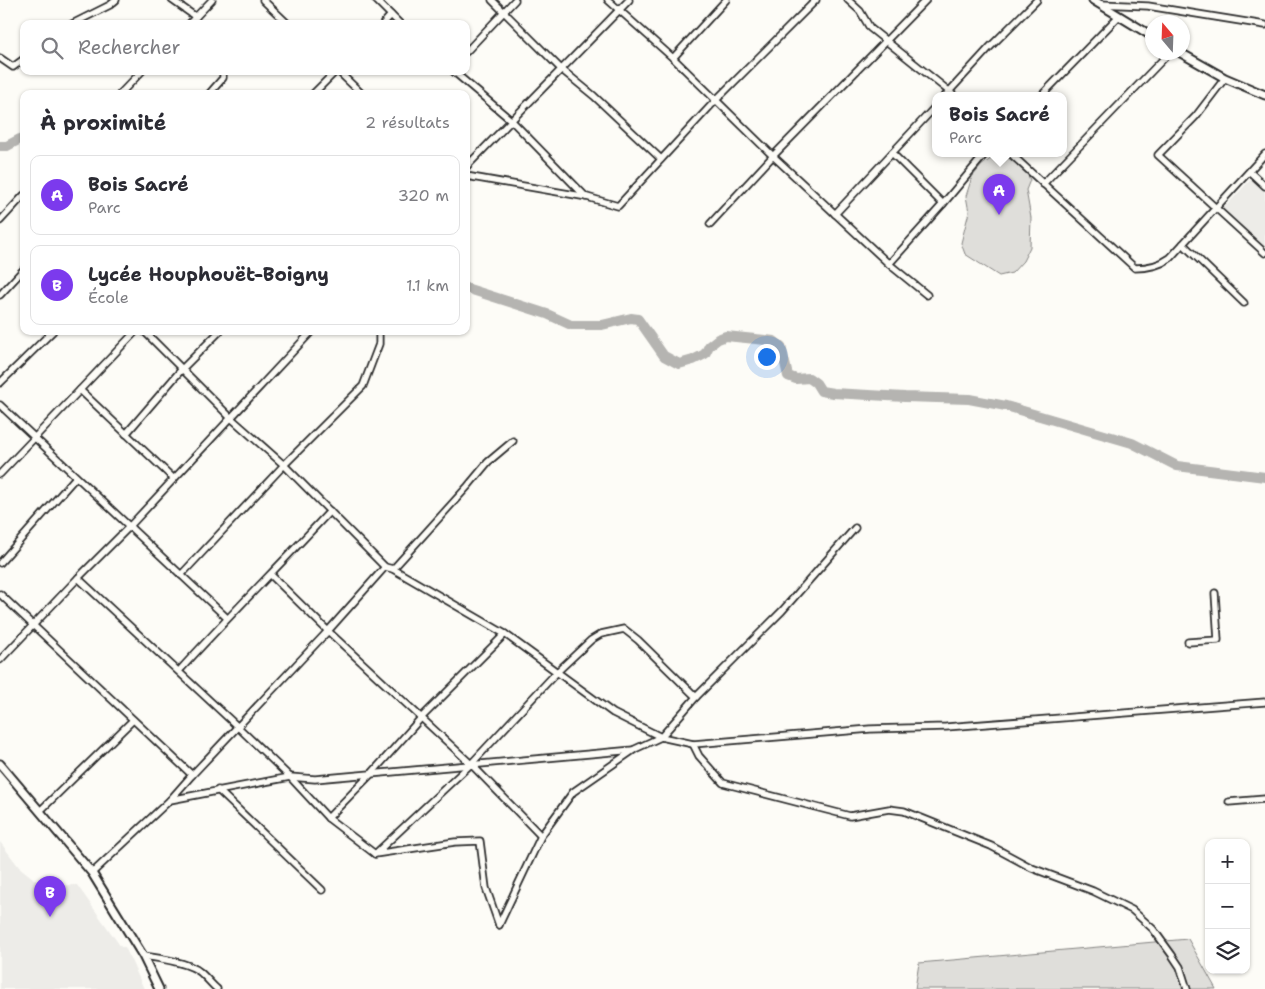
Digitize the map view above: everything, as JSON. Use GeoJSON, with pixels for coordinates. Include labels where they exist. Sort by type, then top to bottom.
{"type":"FeatureCollection","features":[{"type":"Feature","properties":{"kind":"main road"},"geometry":{"type":"LineString","coordinates":[[1096,2],[1145,32]]}},
{"type":"Feature","properties":{"kind":"main road"},"geometry":{"type":"LineString","coordinates":[[1190,58],[1225,78],[1265,95]]}},
{"type":"Feature","properties":{"kind":"main road"},"geometry":{"type":"LineString","coordinates":[[0,764],[92,873],[143,956],[159,989]]}},
{"type":"Feature","properties":{"kind":"street"},"geometry":{"type":"LineString","coordinates":[[80,20],[116,0]]}},
{"type":"Feature","properties":{"kind":"street"},"geometry":{"type":"LineString","coordinates":[[172,0],[196,17]]}},
{"type":"Feature","properties":{"kind":"street"},"geometry":{"type":"LineString","coordinates":[[193,20],[212,0]]}},
{"type":"Feature","properties":{"kind":"street"},"geometry":{"type":"LineString","coordinates":[[263,0],[284,20]]}},
{"type":"Feature","properties":{"kind":"street"},"geometry":{"type":"LineString","coordinates":[[376,0],[396,20]]}},
{"type":"Feature","properties":{"kind":"street"},"geometry":{"type":"LineString","coordinates":[[492,0],[561,69],[594,96],[661,159]]}},
{"type":"Feature","properties":{"kind":"street"},"geometry":{"type":"LineString","coordinates":[[470,48],[515,0]]}},
{"type":"Feature","properties":{"kind":"street"},"geometry":{"type":"LineString","coordinates":[[608,0],[674,58],[773,156],[889,264],[927,295]]}},
{"type":"Feature","properties":{"kind":"street"},"geometry":{"type":"LineString","coordinates":[[470,163],[629,0]]}},
{"type":"Feature","properties":{"kind":"street"},"geometry":{"type":"LineString","coordinates":[[674,58],[726,0]]}},
{"type":"Feature","properties":{"kind":"street"},"geometry":{"type":"LineString","coordinates":[[470,177],[587,197],[618,206],[716,100],[816,0]]}},
{"type":"Feature","properties":{"kind":"street"},"geometry":{"type":"LineString","coordinates":[[848,0],[860,11],[870,28],[946,92]]}},
{"type":"Feature","properties":{"kind":"street"},"geometry":{"type":"LineString","coordinates":[[710,224],[773,156],[926,0]]}},
{"type":"Feature","properties":{"kind":"street"},"geometry":{"type":"LineString","coordinates":[[952,92],[989,48],[1037,0]]}},
{"type":"Feature","properties":{"kind":"street"},"geometry":{"type":"LineString","coordinates":[[1096,2],[1148,6],[1265,25]]}},
{"type":"Feature","properties":{"kind":"street"},"geometry":{"type":"LineString","coordinates":[[387,20],[392,15]]}},
{"type":"Feature","properties":{"kind":"street"},"geometry":{"type":"LineString","coordinates":[[1045,92],[1120,16]]}},
{"type":"Feature","properties":{"kind":"street"},"geometry":{"type":"LineString","coordinates":[[0,58],[14,67],[20,62]]}},
{"type":"Feature","properties":{"kind":"street"},"geometry":{"type":"LineString","coordinates":[[1043,184],[1162,60]]}},
{"type":"Feature","properties":{"kind":"street"},"geometry":{"type":"LineString","coordinates":[[124,90],[138,75]]}},
{"type":"Feature","properties":{"kind":"street"},"geometry":{"type":"LineString","coordinates":[[212,90],[223,78],[223,75]]}},
{"type":"Feature","properties":{"kind":"street"},"geometry":{"type":"LineString","coordinates":[[317,90],[333,75]]}},
{"type":"Feature","properties":{"kind":"street"},"geometry":{"type":"LineString","coordinates":[[341,75],[358,90]]}},
{"type":"Feature","properties":{"kind":"street"},"geometry":{"type":"LineString","coordinates":[[458,75],[512,121],[587,197]]}},
{"type":"Feature","properties":{"kind":"street"},"geometry":{"type":"LineString","coordinates":[[1225,78],[1196,116],[1158,155],[1265,253]]}},
{"type":"Feature","properties":{"kind":"street"},"geometry":{"type":"LineString","coordinates":[[835,214],[932,110]]}},
{"type":"Feature","properties":{"kind":"street"},"geometry":{"type":"LineString","coordinates":[[892,153],[943,204]]}},
{"type":"Feature","properties":{"kind":"street"},"geometry":{"type":"LineString","coordinates":[[1014,157],[1135,268],[1145,268],[1164,263],[1170,258],[1265,154]]}},
{"type":"Feature","properties":{"kind":"street"},"geometry":{"type":"LineString","coordinates":[[889,264],[983,157]]}},
{"type":"Feature","properties":{"kind":"street"},"geometry":{"type":"LineString","coordinates":[[1250,172],[1265,186]]}},
{"type":"Feature","properties":{"kind":"street"},"geometry":{"type":"LineString","coordinates":[[0,221],[20,199]]}},
{"type":"Feature","properties":{"kind":"street"},"geometry":{"type":"LineString","coordinates":[[1183,244],[1244,303]]}},
{"type":"Feature","properties":{"kind":"street"},"geometry":{"type":"LineString","coordinates":[[0,295],[20,273]]}},
{"type":"Feature","properties":{"kind":"street"},"geometry":{"type":"LineString","coordinates":[[0,383],[49,335]]}},
{"type":"Feature","properties":{"kind":"street"},"geometry":{"type":"LineString","coordinates":[[0,474],[132,335]]}},
{"type":"Feature","properties":{"kind":"street"},"geometry":{"type":"LineString","coordinates":[[148,335],[231,418],[284,465],[385,567],[393,569],[505,634],[613,713],[661,738],[693,744],[870,729],[946,727],[1265,702]]}},
{"type":"Feature","properties":{"kind":"street"},"geometry":{"type":"LineString","coordinates":[[126,434],[182,369],[216,335]]}},
{"type":"Feature","properties":{"kind":"street"},"geometry":{"type":"LineString","coordinates":[[0,660],[129,527],[308,335]]}},
{"type":"Feature","properties":{"kind":"street"},"geometry":{"type":"LineString","coordinates":[[181,575],[284,465],[363,386],[379,344],[378,335]]}},
{"type":"Feature","properties":{"kind":"street"},"geometry":{"type":"LineString","coordinates":[[80,390],[174,479]]}},
{"type":"Feature","properties":{"kind":"street"},"geometry":{"type":"LineString","coordinates":[[0,405],[227,618]]}},
{"type":"Feature","properties":{"kind":"street"},"geometry":{"type":"LineString","coordinates":[[393,569],[488,462],[513,441]]}},
{"type":"Feature","properties":{"kind":"street"},"geometry":{"type":"LineString","coordinates":[[0,563],[76,476]]}},
{"type":"Feature","properties":{"kind":"street"},"geometry":{"type":"LineString","coordinates":[[179,671],[330,511]]}},
{"type":"Feature","properties":{"kind":"street"},"geometry":{"type":"LineString","coordinates":[[78,578],[238,727],[290,777],[328,818],[375,854],[455,842],[480,841],[486,888],[499,925],[542,836],[573,792],[635,750],[661,738],[696,697],[782,611],[855,528]]}},
{"type":"Feature","properties":{"kind":"street"},"geometry":{"type":"LineString","coordinates":[[92,873],[170,800],[328,631],[385,567]]}},
{"type":"Feature","properties":{"kind":"street"},"geometry":{"type":"LineString","coordinates":[[271,575],[328,631],[471,764],[542,836]]}},
{"type":"Feature","properties":{"kind":"street"},"geometry":{"type":"LineString","coordinates":[[1188,642],[1218,640],[1215,593]]}},
{"type":"Feature","properties":{"kind":"street"},"geometry":{"type":"LineString","coordinates":[[0,594],[192,775]]}},
{"type":"Feature","properties":{"kind":"street"},"geometry":{"type":"LineString","coordinates":[[375,854],[471,764],[557,672],[591,640],[601,634],[624,629],[638,640],[696,697]]}},
{"type":"Feature","properties":{"kind":"street"},"geometry":{"type":"LineString","coordinates":[[328,818],[372,773],[421,718],[505,634]]}},
{"type":"Feature","properties":{"kind":"street"},"geometry":{"type":"LineString","coordinates":[[40,812],[134,720]]}},
{"type":"Feature","properties":{"kind":"street"},"geometry":{"type":"LineString","coordinates":[[693,744],[699,756],[723,783],[850,816],[889,809],[904,811],[991,846],[1032,868],[1093,891],[1132,910],[1153,930],[1172,955],[1180,967],[1188,989]]}},
{"type":"Feature","properties":{"kind":"street"},"geometry":{"type":"LineString","coordinates":[[170,800],[290,777],[315,779],[635,750]]}},
{"type":"Feature","properties":{"kind":"street"},"geometry":{"type":"LineString","coordinates":[[218,790],[322,890]]}},
{"type":"Feature","properties":{"kind":"street"},"geometry":{"type":"LineString","coordinates":[[1229,802],[1265,798]]}},
{"type":"Feature","properties":{"kind":"street"},"geometry":{"type":"LineString","coordinates":[[143,956],[180,963],[199,971],[217,989]]}},
{"type":"Feature","properties":{"kind":"shaded area"},"geometry":{"type":"Polygon","coordinates":[[[994,157],[1007,157],[1026,171],[1030,180],[1026,190],[1031,218],[1030,247],[1023,261],[1012,273],[999,276],[965,254],[961,243],[969,212],[966,196],[972,177],[982,165],[994,157]]]}},
{"type":"Feature","properties":{"kind":"shaded area"},"geometry":{"type":"Polygon","coordinates":[[[1252,178],[1265,190],[1265,248],[1223,209],[1252,178]]]}},
{"type":"Feature","properties":{"kind":"shaded area"},"geometry":{"type":"Polygon","coordinates":[[[0,842],[19,867],[43,886],[77,885],[121,947],[125,947],[144,989],[0,989],[0,842]]]}},
{"type":"Feature","properties":{"kind":"shaded area"},"geometry":{"type":"Polygon","coordinates":[[[1188,939],[1205,969],[1205,974],[1208,974],[1216,989],[915,989],[919,963],[1188,939]]]}},
{"type":"Feature","properties":{"kind":"waterway"},"geometry":{"type":"LineString","coordinates":[[0,146],[7,146],[20,139]]}},
{"type":"Feature","properties":{"kind":"waterway"},"geometry":{"type":"LineString","coordinates":[[470,289],[547,314],[571,325],[602,325],[631,318],[638,319],[664,356],[679,364],[705,354],[709,346],[726,336],[774,341],[781,346],[788,376],[796,379],[809,378],[816,383],[821,391],[969,399],[1006,406],[1132,443],[1177,466],[1265,477]]}},
{"type":"Feature","properties":{"kind":"place","name":"Bois Sacré"},"geometry":{"type":"Point","coordinates":[999,215]}},
{"type":"Feature","properties":{"kind":"place","name":"Lycée Houphouët-Boigny"},"geometry":{"type":"Point","coordinates":[50,917]}}]}
